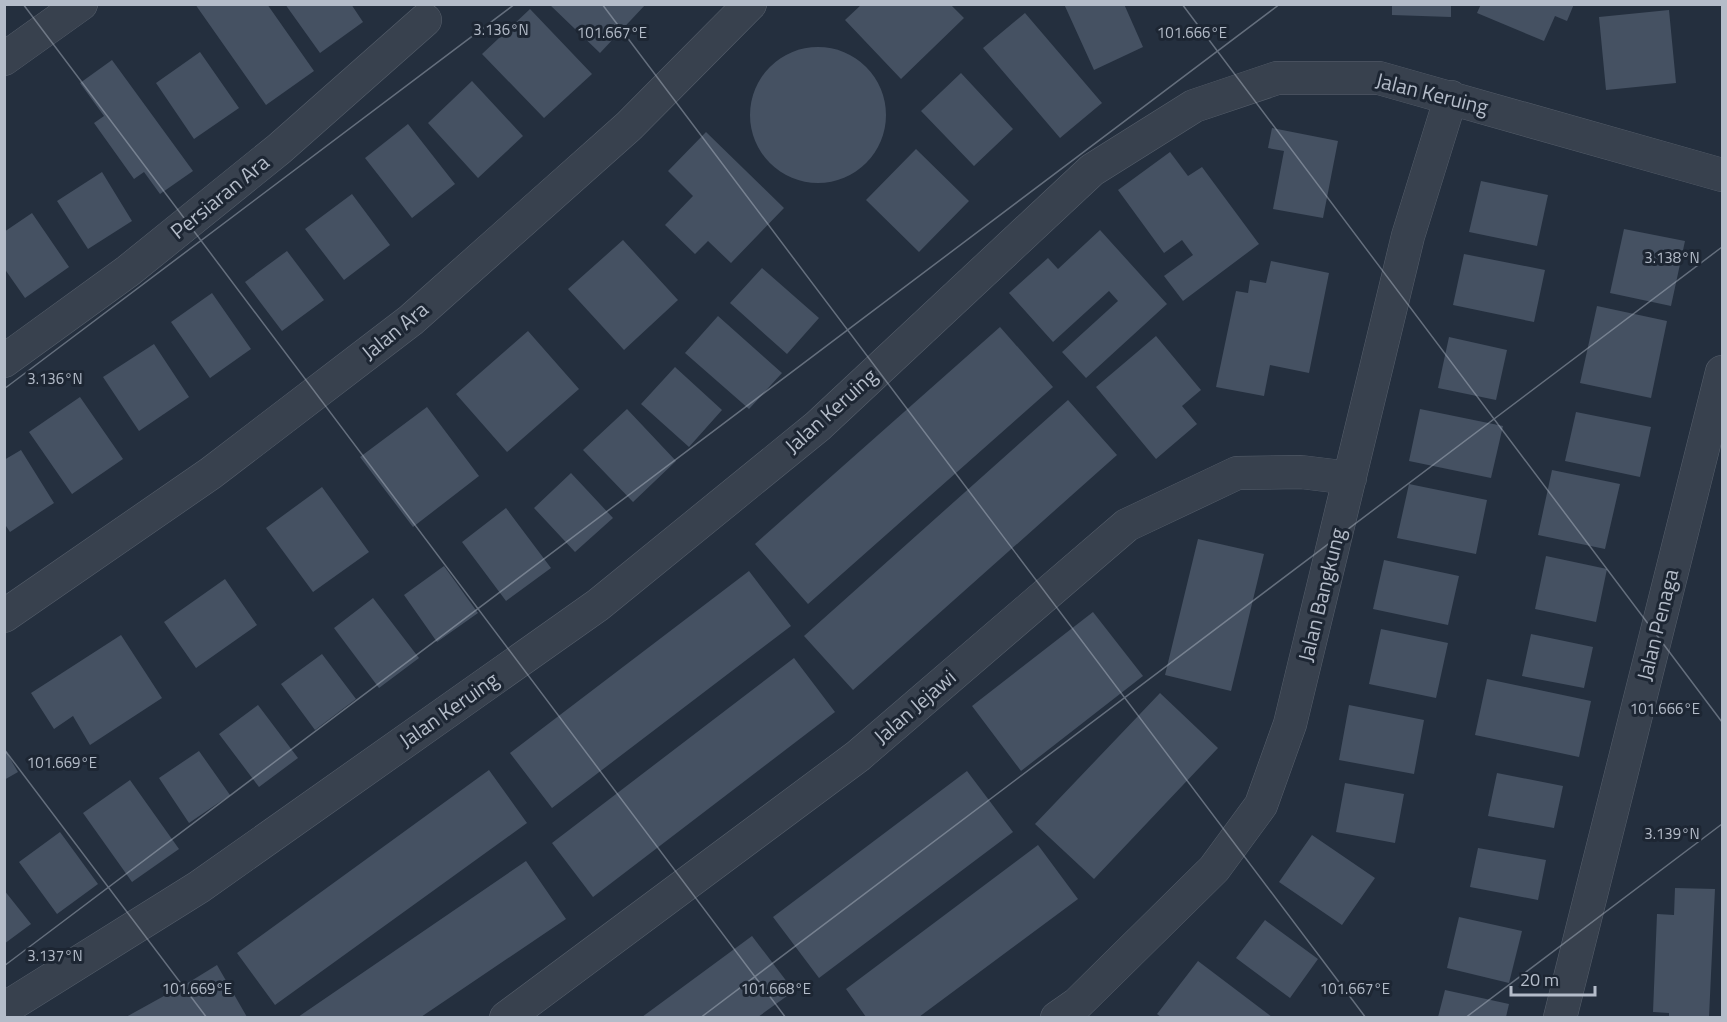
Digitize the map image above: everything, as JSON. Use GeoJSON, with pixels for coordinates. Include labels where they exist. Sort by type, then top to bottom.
{"type":"FeatureCollection","features":[{"type":"Feature","properties":{"kind":"street"},"geometry":{"type":"LineString","coordinates":[[4,59],[81,4]]}},
{"type":"Feature","properties":{"kind":"street","name":"Jalan Ara"},"geometry":{"type":"LineString","coordinates":[[4,616],[211,473],[411,320],[629,126],[738,8]]}},
{"type":"Feature","properties":{"kind":"street","name":"Persiaran Ara"},"geometry":{"type":"LineString","coordinates":[[4,361],[128,272],[271,156],[425,20]]}},
{"type":"Feature","properties":{"kind":"street","name":"Jalan Keruing"},"geometry":{"type":"LineString","coordinates":[[4,1009],[199,887],[598,605],[818,426],[1092,170],[1194,106],[1277,78],[1379,78],[1722,174]]}},
{"type":"Feature","properties":{"kind":"street","name":"Jalan Bangkung"},"geometry":{"type":"LineString","coordinates":[[1057,1017],[1077,1004],[1214,869],[1261,804],[1290,724],[1408,236],[1451,97]]}},
{"type":"Feature","properties":{"kind":"street","name":"Jalan Penaga"},"geometry":{"type":"LineString","coordinates":[[1560,1017],[1722,372]]}},
{"type":"Feature","properties":{"kind":"street","name":"Jalan Jejawi"},"geometry":{"type":"LineString","coordinates":[[506,1017],[858,756],[1127,525],[1237,473],[1301,472],[1350,478]]}},
{"type":"Feature","properties":{"kind":"building"},"geometry":{"type":"Polygon","coordinates":[[[195,4],[267,4],[314,71],[266,105],[195,4]]]}},
{"type":"Feature","properties":{"kind":"building"},"geometry":{"type":"Polygon","coordinates":[[[285,4],[351,4],[363,22],[320,53],[285,4]]]}},
{"type":"Feature","properties":{"kind":"building"},"geometry":{"type":"Polygon","coordinates":[[[549,4],[646,4],[600,53],[549,4]]]}},
{"type":"Feature","properties":{"kind":"building"},"geometry":{"type":"Polygon","coordinates":[[[862,4],[950,4],[964,18],[901,79],[845,20],[862,4]]]}},
{"type":"Feature","properties":{"kind":"building"},"geometry":{"type":"Polygon","coordinates":[[[1064,4],[1124,4],[1143,47],[1094,70],[1064,4]]]}},
{"type":"Feature","properties":{"kind":"building"},"geometry":{"type":"Polygon","coordinates":[[[1392,4],[1451,4],[1451,17],[1392,15],[1392,4]]]}},
{"type":"Feature","properties":{"kind":"building"},"geometry":{"type":"Polygon","coordinates":[[[1481,4],[1574,4],[1567,21],[1555,16],[1544,41],[1477,13],[1481,4]]]}},
{"type":"Feature","properties":{"kind":"building"},"geometry":{"type":"Polygon","coordinates":[[[530,9],[592,74],[544,118],[482,54],[530,9]]]}},
{"type":"Feature","properties":{"kind":"building"},"geometry":{"type":"Polygon","coordinates":[[[1669,10],[1676,83],[1606,90],[1599,17],[1669,10]]]}},
{"type":"Feature","properties":{"kind":"building"},"geometry":{"type":"Polygon","coordinates":[[[1025,13],[1102,103],[1060,138],[983,48],[1025,13]]]}},
{"type":"Feature","properties":{"kind":"building"},"geometry":{"type":"Polygon","coordinates":[[[818,47],[844,53],[866,67],[880,89],[886,115],[880,141],[866,163],[844,177],[818,183],[792,177],[770,163],[756,141],[750,115],[756,89],[770,67],[792,53],[818,47]]]}},
{"type":"Feature","properties":{"kind":"building"},"geometry":{"type":"Polygon","coordinates":[[[200,52],[239,108],[194,139],[156,83],[200,52]]]}},
{"type":"Feature","properties":{"kind":"building"},"geometry":{"type":"Polygon","coordinates":[[[112,60],[193,171],[160,194],[144,172],[134,179],[94,123],[104,116],[80,83],[112,60]]]}},
{"type":"Feature","properties":{"kind":"building"},"geometry":{"type":"Polygon","coordinates":[[[961,73],[1013,129],[974,166],[921,111],[961,73]]]}},
{"type":"Feature","properties":{"kind":"building"},"geometry":{"type":"Polygon","coordinates":[[[472,81],[523,136],[478,178],[428,123],[472,81]]]}},
{"type":"Feature","properties":{"kind":"building"},"geometry":{"type":"Polygon","coordinates":[[[408,124],[455,184],[412,218],[365,158],[408,124]]]}},
{"type":"Feature","properties":{"kind":"building"},"geometry":{"type":"Polygon","coordinates":[[[1272,128],[1338,141],[1323,218],[1273,209],[1284,151],[1268,148],[1272,128]]]}},
{"type":"Feature","properties":{"kind":"building"},"geometry":{"type":"Polygon","coordinates":[[[706,132],[784,208],[731,263],[708,241],[695,254],[665,225],[693,196],[668,171],[706,132]]]}},
{"type":"Feature","properties":{"kind":"building"},"geometry":{"type":"Polygon","coordinates":[[[916,149],[969,201],[919,252],[866,200],[916,149]]]}},
{"type":"Feature","properties":{"kind":"building"},"geometry":{"type":"Polygon","coordinates":[[[1170,152],[1188,176],[1202,167],[1259,244],[1183,301],[1164,276],[1193,255],[1182,240],[1164,253],[1118,190],[1170,152]]]}},
{"type":"Feature","properties":{"kind":"building"},"geometry":{"type":"Polygon","coordinates":[[[102,172],[132,221],[88,249],[57,201],[102,172]]]}},
{"type":"Feature","properties":{"kind":"building"},"geometry":{"type":"Polygon","coordinates":[[[1481,181],[1548,195],[1537,246],[1469,232],[1481,181]]]}},
{"type":"Feature","properties":{"kind":"building"},"geometry":{"type":"Polygon","coordinates":[[[352,194],[390,245],[344,280],[305,229],[352,194]]]}},
{"type":"Feature","properties":{"kind":"building"},"geometry":{"type":"Polygon","coordinates":[[[32,213],[69,267],[25,298],[4,268],[4,232],[32,213]]]}},
{"type":"Feature","properties":{"kind":"building"},"geometry":{"type":"Polygon","coordinates":[[[1624,229],[1685,241],[1671,306],[1610,293],[1624,229]]]}},
{"type":"Feature","properties":{"kind":"building"},"geometry":{"type":"Polygon","coordinates":[[[1100,230],[1167,304],[1086,378],[1062,352],[1118,301],[1109,291],[1053,342],[1009,293],[1048,258],[1058,269],[1100,230]]]}},
{"type":"Feature","properties":{"kind":"building"},"geometry":{"type":"Polygon","coordinates":[[[623,240],[678,300],[624,350],[568,289],[623,240]]]}},
{"type":"Feature","properties":{"kind":"building"},"geometry":{"type":"Polygon","coordinates":[[[287,251],[324,300],[282,331],[245,282],[287,251]]]}},
{"type":"Feature","properties":{"kind":"building"},"geometry":{"type":"Polygon","coordinates":[[[1464,254],[1545,270],[1534,322],[1453,305],[1464,254]]]}},
{"type":"Feature","properties":{"kind":"building"},"geometry":{"type":"Polygon","coordinates":[[[1271,261],[1329,273],[1309,373],[1270,365],[1264,396],[1216,387],[1236,291],[1248,293],[1250,280],[1266,283],[1271,261]]]}},
{"type":"Feature","properties":{"kind":"building"},"geometry":{"type":"Polygon","coordinates":[[[762,268],[819,318],[787,354],[730,303],[762,268]]]}},
{"type":"Feature","properties":{"kind":"building"},"geometry":{"type":"Polygon","coordinates":[[[212,293],[251,349],[210,378],[171,322],[212,293]]]}},
{"type":"Feature","properties":{"kind":"building"},"geometry":{"type":"Polygon","coordinates":[[[1597,306],[1667,321],[1651,398],[1580,383],[1597,306]]]}},
{"type":"Feature","properties":{"kind":"building"},"geometry":{"type":"Polygon","coordinates":[[[718,316],[782,373],[749,409],[685,353],[718,316]]]}},
{"type":"Feature","properties":{"kind":"building"},"geometry":{"type":"Polygon","coordinates":[[[1000,327],[1053,387],[808,604],[755,544],[1000,327]]]}},
{"type":"Feature","properties":{"kind":"building"},"geometry":{"type":"Polygon","coordinates":[[[528,331],[579,389],[507,452],[456,394],[528,331]]]}},
{"type":"Feature","properties":{"kind":"building"},"geometry":{"type":"Polygon","coordinates":[[[1156,336],[1201,390],[1182,406],[1197,424],[1156,459],[1096,387],[1156,336]]]}},
{"type":"Feature","properties":{"kind":"building"},"geometry":{"type":"Polygon","coordinates":[[[1449,337],[1507,350],[1496,400],[1438,388],[1449,337]]]}},
{"type":"Feature","properties":{"kind":"building"},"geometry":{"type":"Polygon","coordinates":[[[154,344],[189,397],[139,431],[103,377],[154,344]]]}},
{"type":"Feature","properties":{"kind":"building"},"geometry":{"type":"Polygon","coordinates":[[[675,367],[722,410],[689,447],[641,404],[675,367]]]}},
{"type":"Feature","properties":{"kind":"building"},"geometry":{"type":"Polygon","coordinates":[[[80,397],[123,459],[72,494],[29,432],[80,397]]]}},
{"type":"Feature","properties":{"kind":"building"},"geometry":{"type":"Polygon","coordinates":[[[1068,400],[1117,455],[853,690],[804,636],[1068,400]]]}},
{"type":"Feature","properties":{"kind":"building"},"geometry":{"type":"Polygon","coordinates":[[[427,407],[479,476],[413,527],[360,457],[427,407]]]}},
{"type":"Feature","properties":{"kind":"building"},"geometry":{"type":"Polygon","coordinates":[[[627,409],[676,461],[633,502],[583,450],[627,409]]]}},
{"type":"Feature","properties":{"kind":"building"},"geometry":{"type":"Polygon","coordinates":[[[1420,409],[1503,426],[1491,478],[1409,461],[1420,409]]]}},
{"type":"Feature","properties":{"kind":"building"},"geometry":{"type":"Polygon","coordinates":[[[1576,412],[1651,427],[1640,477],[1565,461],[1576,412]]]}},
{"type":"Feature","properties":{"kind":"building"},"geometry":{"type":"Polygon","coordinates":[[[21,450],[54,503],[10,532],[4,523],[4,460],[21,450]]]}},
{"type":"Feature","properties":{"kind":"building"},"geometry":{"type":"Polygon","coordinates":[[[1552,470],[1620,484],[1605,549],[1538,535],[1552,470]]]}},
{"type":"Feature","properties":{"kind":"building"},"geometry":{"type":"Polygon","coordinates":[[[571,473],[613,518],[575,552],[534,508],[571,473]]]}},
{"type":"Feature","properties":{"kind":"building"},"geometry":{"type":"Polygon","coordinates":[[[1409,484],[1487,500],[1476,554],[1397,538],[1409,484]]]}},
{"type":"Feature","properties":{"kind":"building"},"geometry":{"type":"Polygon","coordinates":[[[322,487],[369,552],[313,592],[266,528],[322,487]]]}},
{"type":"Feature","properties":{"kind":"building"},"geometry":{"type":"Polygon","coordinates":[[[506,508],[551,568],[506,601],[462,542],[506,508]]]}},
{"type":"Feature","properties":{"kind":"building"},"geometry":{"type":"Polygon","coordinates":[[[1198,539],[1264,554],[1231,691],[1165,675],[1198,539]]]}},
{"type":"Feature","properties":{"kind":"building"},"geometry":{"type":"Polygon","coordinates":[[[1546,556],[1607,569],[1596,622],[1535,609],[1546,556]]]}},
{"type":"Feature","properties":{"kind":"building"},"geometry":{"type":"Polygon","coordinates":[[[1384,560],[1459,576],[1448,625],[1373,609],[1384,560]]]}},
{"type":"Feature","properties":{"kind":"building"},"geometry":{"type":"Polygon","coordinates":[[[444,566],[478,613],[437,642],[404,595],[444,566]]]}},
{"type":"Feature","properties":{"kind":"building"},"geometry":{"type":"Polygon","coordinates":[[[749,571],[791,626],[552,808],[510,753],[749,571]]]}},
{"type":"Feature","properties":{"kind":"building"},"geometry":{"type":"Polygon","coordinates":[[[225,579],[257,625],[196,668],[164,622],[225,579]]]}},
{"type":"Feature","properties":{"kind":"building"},"geometry":{"type":"Polygon","coordinates":[[[373,598],[419,658],[379,688],[334,628],[373,598]]]}},
{"type":"Feature","properties":{"kind":"building"},"geometry":{"type":"Polygon","coordinates":[[[1093,612],[1143,676],[1021,771],[972,706],[1093,612]]]}},
{"type":"Feature","properties":{"kind":"building"},"geometry":{"type":"Polygon","coordinates":[[[1381,629],[1448,643],[1436,698],[1369,684],[1381,629]]]}},
{"type":"Feature","properties":{"kind":"building"},"geometry":{"type":"Polygon","coordinates":[[[1531,634],[1593,647],[1584,688],[1522,676],[1531,634]]]}},
{"type":"Feature","properties":{"kind":"building"},"geometry":{"type":"Polygon","coordinates":[[[121,635],[162,698],[90,745],[73,716],[54,729],[31,693],[121,635]]]}},
{"type":"Feature","properties":{"kind":"building"},"geometry":{"type":"Polygon","coordinates":[[[322,654],[356,699],[315,730],[281,684],[322,654]]]}},
{"type":"Feature","properties":{"kind":"building"},"geometry":{"type":"Polygon","coordinates":[[[794,658],[835,712],[593,897],[552,843],[794,658]]]}},
{"type":"Feature","properties":{"kind":"building"},"geometry":{"type":"Polygon","coordinates":[[[1487,679],[1591,701],[1579,757],[1475,735],[1487,679]]]}},
{"type":"Feature","properties":{"kind":"building"},"geometry":{"type":"Polygon","coordinates":[[[1160,693],[1218,748],[1094,879],[1035,824],[1160,693]]]}},
{"type":"Feature","properties":{"kind":"building"},"geometry":{"type":"Polygon","coordinates":[[[258,705],[298,758],[259,787],[219,734],[258,705]]]}},
{"type":"Feature","properties":{"kind":"building"},"geometry":{"type":"Polygon","coordinates":[[[1349,705],[1424,720],[1414,774],[1339,760],[1349,705]]]}},
{"type":"Feature","properties":{"kind":"building"},"geometry":{"type":"Polygon","coordinates":[[[4,748],[18,772],[4,780],[4,748]]]}},
{"type":"Feature","properties":{"kind":"building"},"geometry":{"type":"Polygon","coordinates":[[[199,751],[230,795],[189,823],[159,778],[199,751]]]}},
{"type":"Feature","properties":{"kind":"building"},"geometry":{"type":"Polygon","coordinates":[[[489,770],[527,823],[275,1005],[237,953],[489,770]]]}},
{"type":"Feature","properties":{"kind":"building"},"geometry":{"type":"Polygon","coordinates":[[[967,771],[1013,832],[819,978],[773,917],[967,771]]]}},
{"type":"Feature","properties":{"kind":"building"},"geometry":{"type":"Polygon","coordinates":[[[1497,773],[1563,786],[1554,828],[1488,816],[1497,773]]]}},
{"type":"Feature","properties":{"kind":"building"},"geometry":{"type":"Polygon","coordinates":[[[130,780],[179,849],[132,882],[83,813],[130,780]]]}},
{"type":"Feature","properties":{"kind":"building"},"geometry":{"type":"Polygon","coordinates":[[[1345,783],[1404,794],[1395,843],[1336,832],[1345,783]]]}},
{"type":"Feature","properties":{"kind":"building"},"geometry":{"type":"Polygon","coordinates":[[[60,832],[98,884],[57,914],[19,862],[60,832]]]}},
{"type":"Feature","properties":{"kind":"building"},"geometry":{"type":"Polygon","coordinates":[[[1312,835],[1375,878],[1342,925],[1279,882],[1312,835]]]}},
{"type":"Feature","properties":{"kind":"building"},"geometry":{"type":"Polygon","coordinates":[[[1038,845],[1078,899],[919,1017],[866,1017],[846,989],[1038,845]]]}},
{"type":"Feature","properties":{"kind":"building"},"geometry":{"type":"Polygon","coordinates":[[[1478,848],[1546,860],[1538,900],[1470,887],[1478,848]]]}},
{"type":"Feature","properties":{"kind":"building"},"geometry":{"type":"Polygon","coordinates":[[[526,861],[566,919],[421,1017],[298,1017],[526,861]]]}},
{"type":"Feature","properties":{"kind":"building"},"geometry":{"type":"Polygon","coordinates":[[[1675,888],[1715,889],[1709,1017],[1669,1017],[1669,1013],[1653,1012],[1657,914],[1674,915],[1675,888]]]}},
{"type":"Feature","properties":{"kind":"building"},"geometry":{"type":"Polygon","coordinates":[[[4,890],[31,924],[4,944],[4,890]]]}},
{"type":"Feature","properties":{"kind":"building"},"geometry":{"type":"Polygon","coordinates":[[[1459,917],[1522,931],[1509,983],[1447,968],[1459,917]]]}},
{"type":"Feature","properties":{"kind":"building"},"geometry":{"type":"Polygon","coordinates":[[[1265,920],[1318,959],[1290,998],[1236,958],[1265,920]]]}},
{"type":"Feature","properties":{"kind":"building"},"geometry":{"type":"Polygon","coordinates":[[[752,936],[794,991],[758,1017],[642,1017],[752,936]]]}},
{"type":"Feature","properties":{"kind":"building"},"geometry":{"type":"Polygon","coordinates":[[[1198,961],[1272,1017],[1161,1017],[1157,1014],[1198,961]]]}},
{"type":"Feature","properties":{"kind":"building"},"geometry":{"type":"Polygon","coordinates":[[[217,965],[247,1017],[126,1017],[191,981],[217,965]]]}},
{"type":"Feature","properties":{"kind":"building"},"geometry":{"type":"Polygon","coordinates":[[[1445,990],[1509,1004],[1506,1017],[1438,1017],[1445,990]]]}}]}
